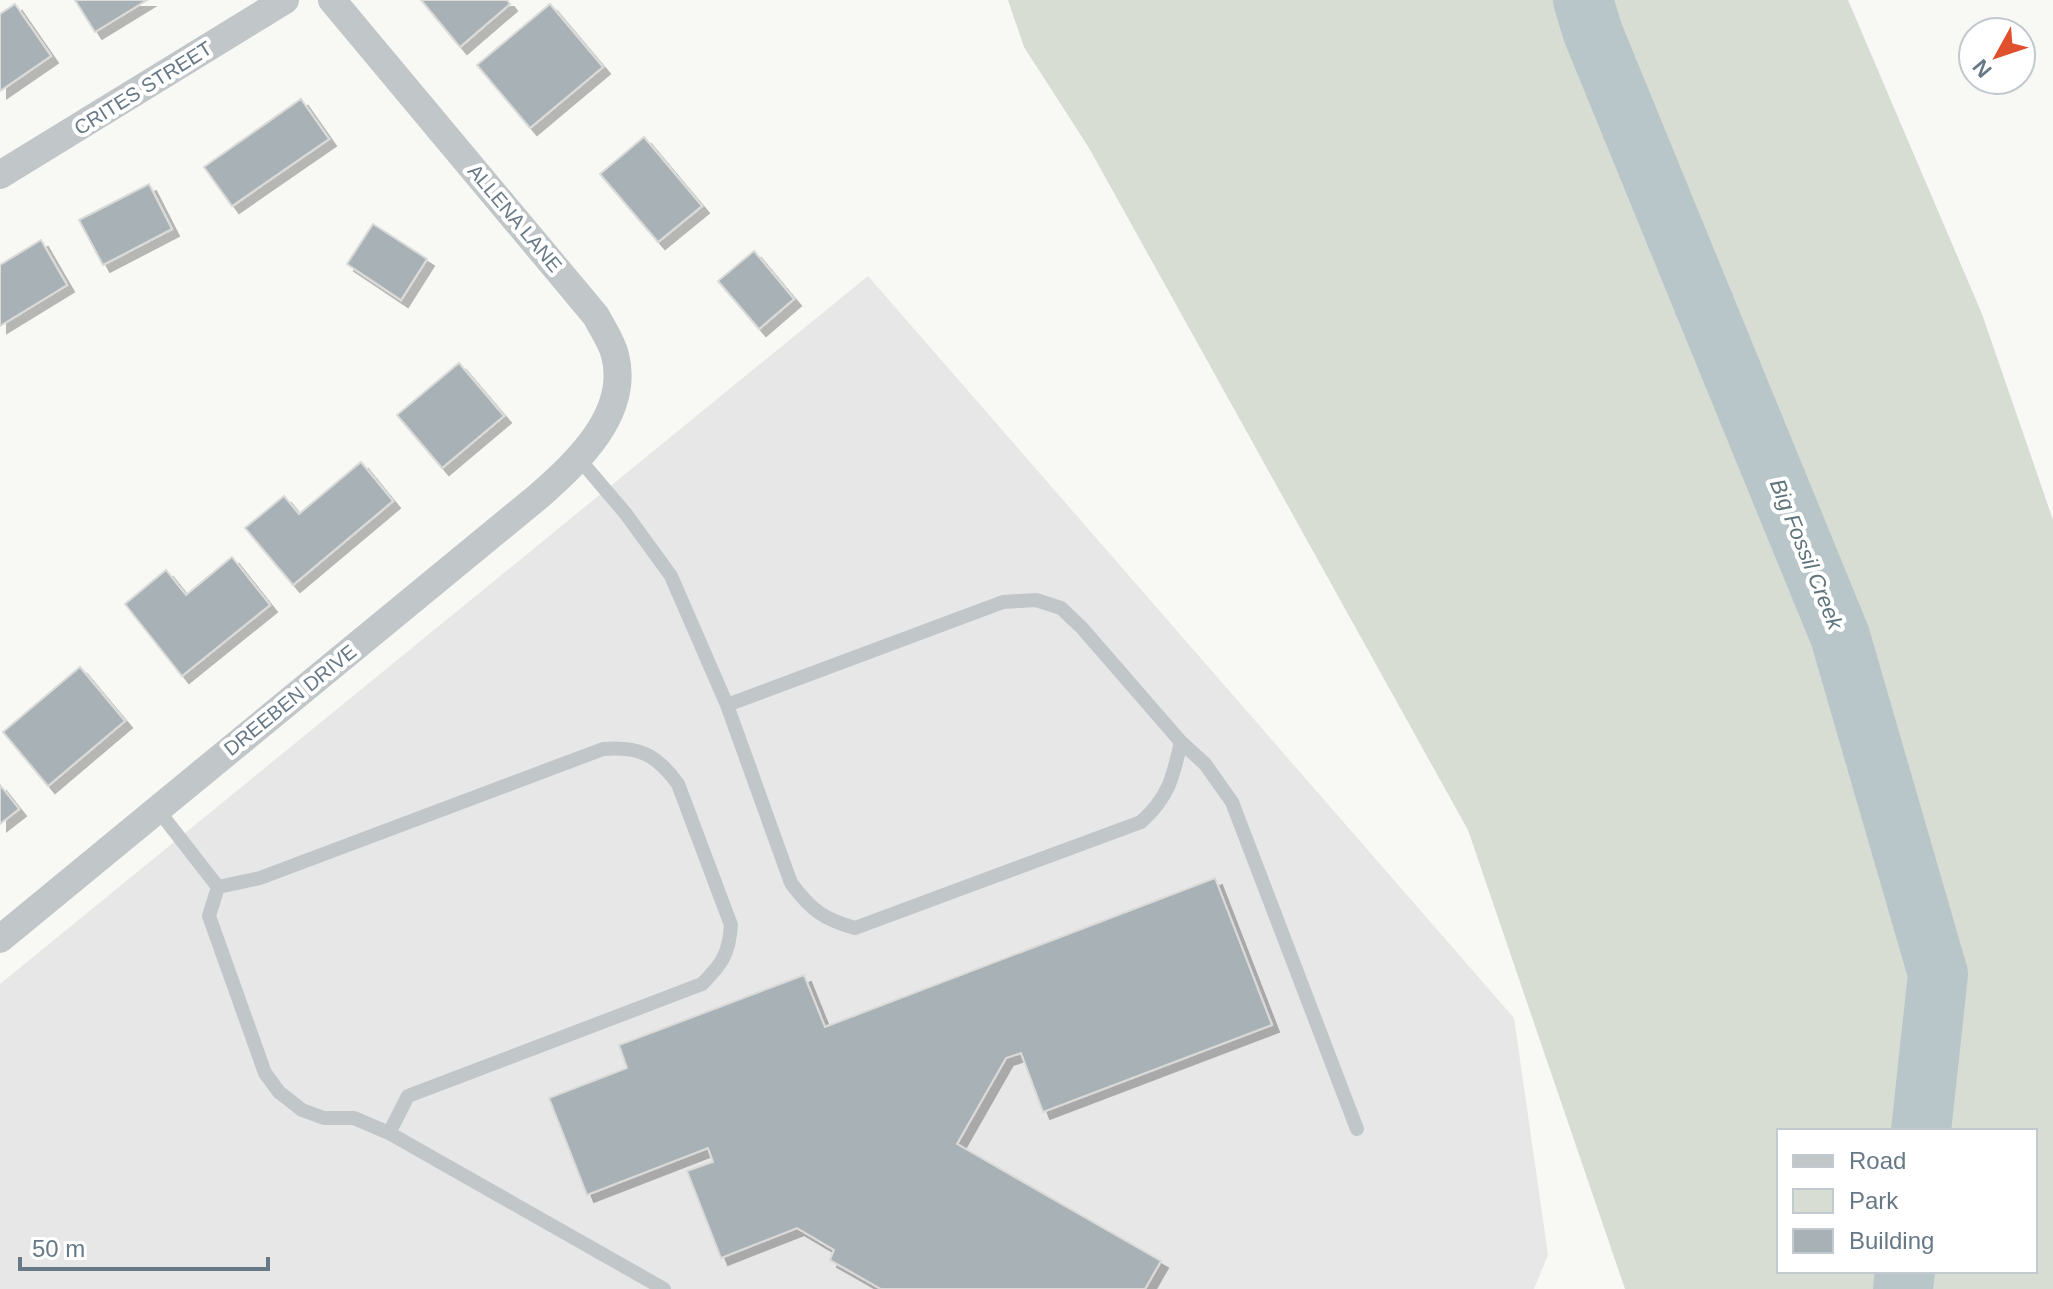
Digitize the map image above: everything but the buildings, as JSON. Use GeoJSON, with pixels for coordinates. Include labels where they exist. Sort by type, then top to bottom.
{"type":"FeatureCollection","features":[{"type":"Feature","properties":{"kind":"street","name":"CRITES STREET"},"geometry":{"type":"LineString","coordinates":[[0,175],[285,0]]}},
{"type":"Feature","properties":{"kind":"street","name":"ALLENA LANE"},"geometry":{"type":"LineString","coordinates":[[332,0],[596,316],[615,355],[616,387],[606,419],[580,460]]}},
{"type":"Feature","properties":{"kind":"street","name":"DREEBEN DRIVE"},"geometry":{"type":"LineString","coordinates":[[0,939],[580,460]]}},
{"type":"Feature","properties":{"kind":"lane"},"geometry":{"type":"LineString","coordinates":[[580,460],[626,514],[671,576],[727,705],[791,883],[805,902],[827,920],[855,928],[1141,822],[1159,806],[1172,781],[1181,742]]}},
{"type":"Feature","properties":{"kind":"lane"},"geometry":{"type":"LineString","coordinates":[[727,705],[1003,602],[1036,600],[1061,608],[1181,742],[1205,764],[1232,802],[1357,1129]]}},
{"type":"Feature","properties":{"kind":"lane"},"geometry":{"type":"LineString","coordinates":[[218,887],[260,878],[603,749],[622,747],[643,752],[664,765],[678,784],[731,925],[730,947],[719,967],[702,984],[408,1096],[389,1133]]}},
{"type":"Feature","properties":{"kind":"lane"},"geometry":{"type":"LineString","coordinates":[[158,810],[218,887]]}},
{"type":"Feature","properties":{"kind":"lane"},"geometry":{"type":"LineString","coordinates":[[218,887],[209,916],[265,1073],[279,1092],[302,1110],[324,1118],[354,1118],[389,1133],[664,1289]]}},
{"type":"Feature","properties":{"kind":"shaded area"},"geometry":{"type":"Polygon","coordinates":[[[868,276],[1514,1018],[1548,1255],[1534,1289],[0,1289],[0,984],[868,276]]]}},
{"type":"Feature","properties":{"kind":"green space"},"geometry":{"type":"Polygon","coordinates":[[[1008,0],[1848,0],[1982,314],[2053,520],[2053,1289],[1625,1289],[1468,830],[1089,148],[1024,47],[1008,0]]]}},
{"type":"Feature","properties":{"kind":"waterway","name":"Big Fossil Creek"},"geometry":{"type":"LineString","coordinates":[[1583,0],[1593,33],[1840,636],[1938,974],[1921,1129]]}},
{"type":"Feature","properties":{"kind":"waterway","name":"Big Fossil Creek"},"geometry":{"type":"LineString","coordinates":[[1903,1289],[1905,1273]]}}]}
